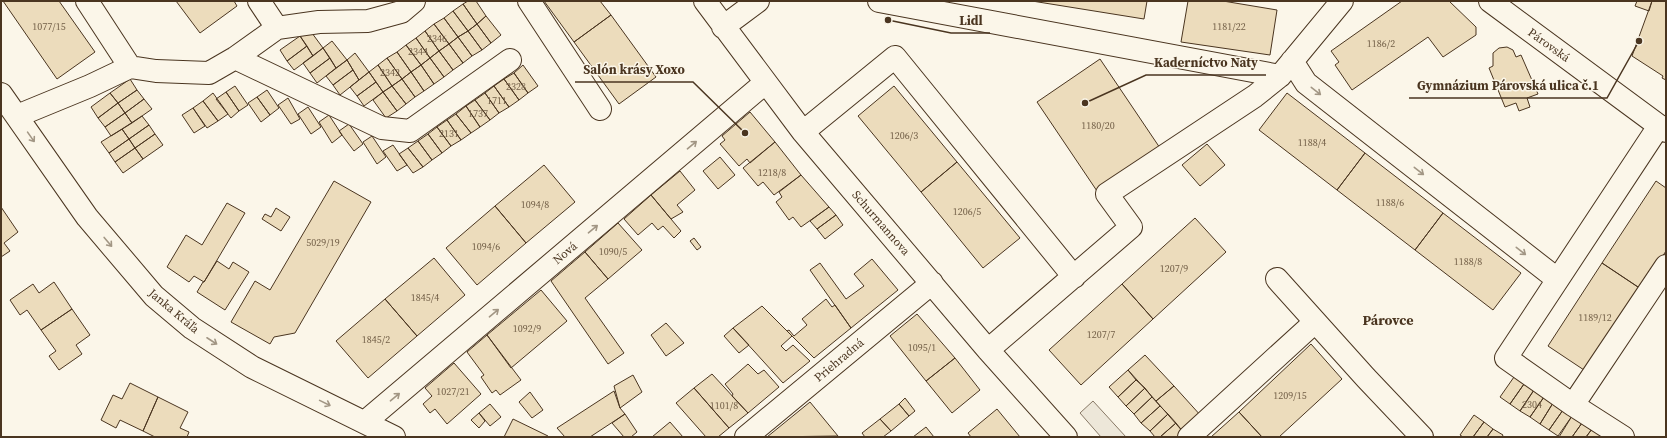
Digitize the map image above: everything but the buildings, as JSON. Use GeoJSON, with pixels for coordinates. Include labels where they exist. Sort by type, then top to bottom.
{"type":"FeatureCollection","features":[{"type":"Feature","properties":{"kind":"street"},"geometry":{"type":"LineString","coordinates":[[87,1],[130,67]]}},
{"type":"Feature","properties":{"kind":"street"},"geometry":{"type":"LineString","coordinates":[[259,1],[277,28]]}},
{"type":"Feature","properties":{"kind":"street"},"geometry":{"type":"LineString","coordinates":[[17,116],[90,86],[130,67],[156,71],[208,73],[236,58],[277,28],[319,22],[368,21],[401,12],[414,1]]}},
{"type":"Feature","properties":{"kind":"street"},"geometry":{"type":"LineString","coordinates":[[529,1],[600,109]]}},
{"type":"Feature","properties":{"kind":"street","name":"Schurmannova"},"geometry":{"type":"LineString","coordinates":[[704,1],[803,132],[988,350],[1066,437]]}},
{"type":"Feature","properties":{"kind":"street"},"geometry":{"type":"LineString","coordinates":[[724,27],[758,1]]}},
{"type":"Feature","properties":{"kind":"street"},"geometry":{"type":"LineString","coordinates":[[879,1],[1286,68],[1557,279]]}},
{"type":"Feature","properties":{"kind":"street"},"geometry":{"type":"LineString","coordinates":[[988,350],[1131,227],[1107,194],[1255,96],[1286,68],[1342,1]]}},
{"type":"Feature","properties":{"kind":"street","name":"Párovská"},"geometry":{"type":"LineString","coordinates":[[1490,1],[1663,129]]}},
{"type":"Feature","properties":{"kind":"street"},"geometry":{"type":"LineString","coordinates":[[803,132],[895,57],[1074,277]]}},
{"type":"Feature","properties":{"kind":"street"},"geometry":{"type":"LineString","coordinates":[[236,58],[382,128],[410,131],[510,60]]}},
{"type":"Feature","properties":{"kind":"street","name":"Nová"},"geometry":{"type":"LineString","coordinates":[[365,422],[765,83]]}},
{"type":"Feature","properties":{"kind":"street","name":"Janka Kráľa"},"geometry":{"type":"LineString","coordinates":[[1,94],[87,217],[154,296],[192,328],[252,368],[394,437]]}},
{"type":"Feature","properties":{"kind":"street"},"geometry":{"type":"LineString","coordinates":[[1623,437],[1573,405],[1506,358],[1557,279],[1663,129]]}},
{"type":"Feature","properties":{"kind":"street"},"geometry":{"type":"LineString","coordinates":[[1573,405],[1666,266]]}},
{"type":"Feature","properties":{"kind":"street"},"geometry":{"type":"LineString","coordinates":[[1277,279],[1422,437]]}},
{"type":"Feature","properties":{"kind":"street","name":"Priehradná"},"geometry":{"type":"LineString","coordinates":[[746,437],[932,283]]}},
{"type":"Feature","properties":{"kind":"street"},"geometry":{"type":"LineString","coordinates":[[1189,437],[1315,322]]}},
{"type":"Feature","properties":{"kind":"shaded area"},"geometry":{"type":"Polygon","coordinates":[[[1093,401],[1126,437],[1101,437],[1080,413],[1093,401]]]}},
{"type":"Feature","properties":{"kind":"place","name":"Lidl"},"geometry":{"type":"Point","coordinates":[888,20]}},
{"type":"Feature","properties":{"kind":"place","name":"Gymnázium Párovská ulica č.1"},"geometry":{"type":"Point","coordinates":[1639,41]}},
{"type":"Feature","properties":{"kind":"place","name":"Kaderníctvo Naty"},"geometry":{"type":"Point","coordinates":[1085,103]}},
{"type":"Feature","properties":{"kind":"place","name":"Salón krásy Xoxo"},"geometry":{"type":"Point","coordinates":[745,133]}},
{"type":"Feature","properties":{"kind":"district","name":"Párovce"},"geometry":{"type":"Point","coordinates":[1388,320]}}]}
